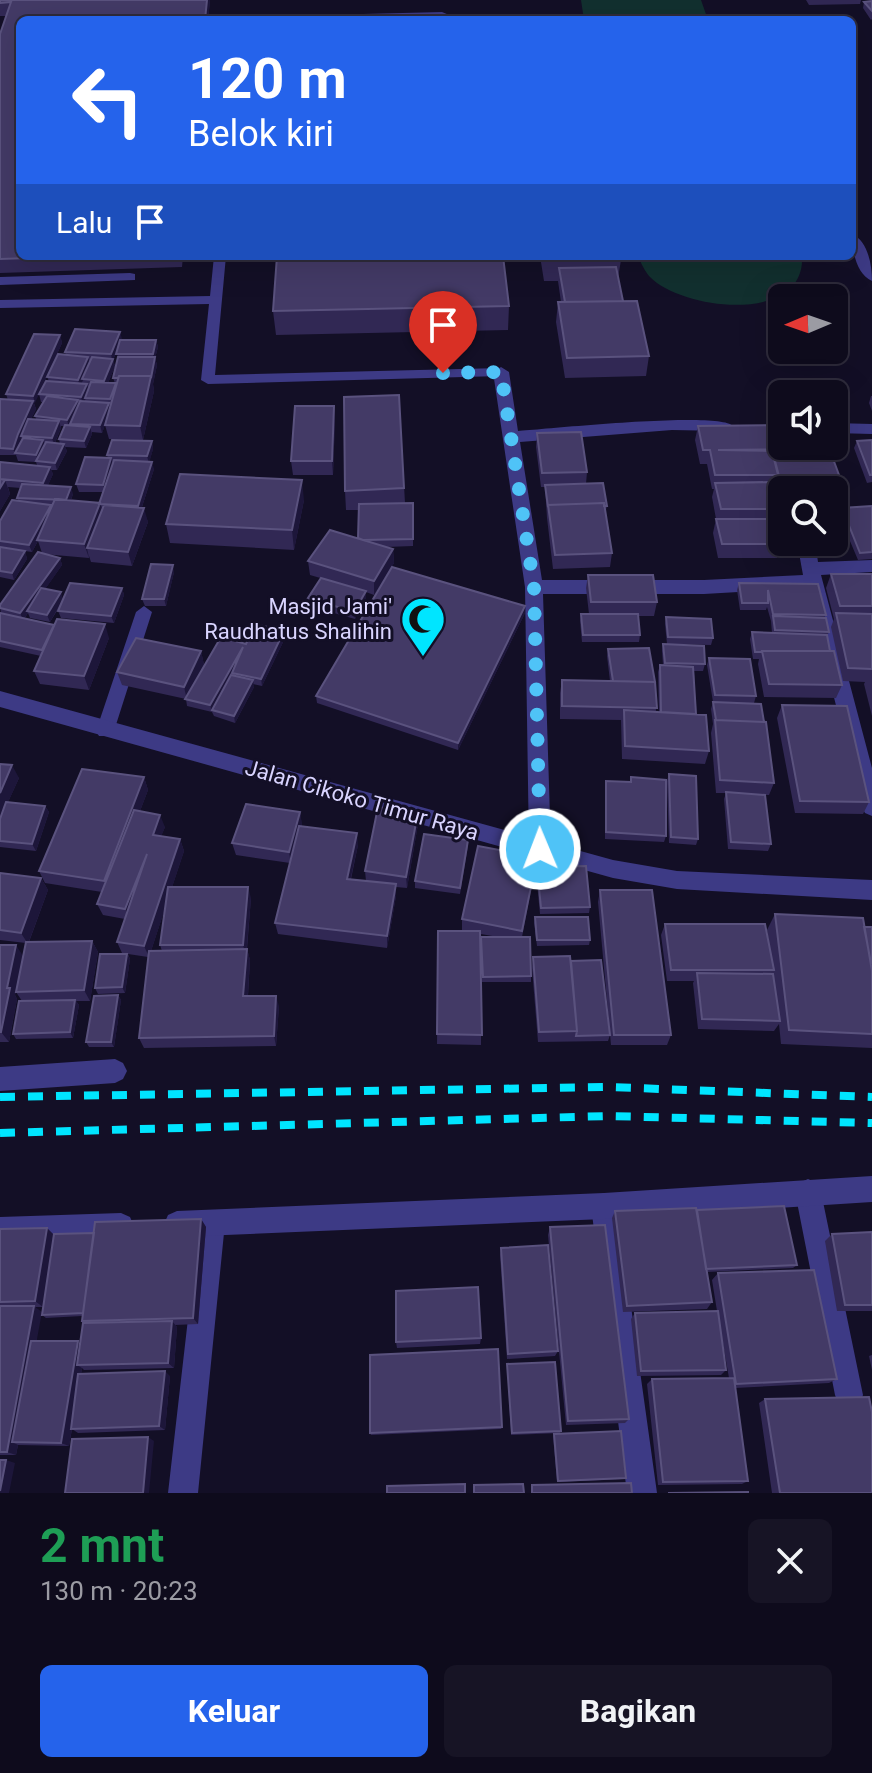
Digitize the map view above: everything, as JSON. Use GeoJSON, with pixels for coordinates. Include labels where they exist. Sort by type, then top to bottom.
{"type":"FeatureCollection","features":[{"type":"Feature","properties":{"kind":"street"},"geometry":{"type":"LineString","coordinates":[[856,246],[872,277]]}},
{"type":"Feature","properties":{"kind":"street"},"geometry":{"type":"LineString","coordinates":[[501,372],[534,587],[540,849]]}},
{"type":"Feature","properties":{"kind":"street"},"geometry":{"type":"LineString","coordinates":[[509,437],[672,425],[735,427]]}},
{"type":"Feature","properties":{"kind":"street"},"geometry":{"type":"LineString","coordinates":[[848,428],[872,429]]}},
{"type":"Feature","properties":{"kind":"street"},"geometry":{"type":"LineString","coordinates":[[809,556],[872,807]]}},
{"type":"Feature","properties":{"kind":"street"},"geometry":{"type":"LineString","coordinates":[[534,587],[704,587],[872,566]]}},
{"type":"Feature","properties":{"kind":"street","name":"Jalan Cikoko Timur Raya"},"geometry":{"type":"LineString","coordinates":[[0,699],[105,731],[613,869],[677,880],[872,890]]}},
{"type":"Feature","properties":{"kind":"street"},"geometry":{"type":"LineString","coordinates":[[0,1079],[115,1071]]}},
{"type":"Feature","properties":{"kind":"street"},"geometry":{"type":"LineString","coordinates":[[0,1230],[604,1206],[872,1189]]}},
{"type":"Feature","properties":{"kind":"street"},"geometry":{"type":"LineString","coordinates":[[808,1192],[849,1395]]}},
{"type":"Feature","properties":{"kind":"street"},"geometry":{"type":"LineString","coordinates":[[604,1206],[642,1493]]}},
{"type":"Feature","properties":{"kind":"street"},"geometry":{"type":"LineString","coordinates":[[183,1493],[212,1223]]}},
{"type":"Feature","properties":{"kind":"lane"},"geometry":{"type":"LineString","coordinates":[[402,16],[445,16]]}},
{"type":"Feature","properties":{"kind":"lane"},"geometry":{"type":"LineString","coordinates":[[220,260],[208,380],[501,372]]}},
{"type":"Feature","properties":{"kind":"lane"},"geometry":{"type":"LineString","coordinates":[[0,281],[130,277]]}},
{"type":"Feature","properties":{"kind":"lane"},"geometry":{"type":"LineString","coordinates":[[0,304],[216,300]]}},
{"type":"Feature","properties":{"kind":"lane"},"geometry":{"type":"LineString","coordinates":[[105,731],[144,612]]}},
{"type":"Feature","properties":{"kind":"green space"},"geometry":{"type":"Polygon","coordinates":[[[581,0],[701,0],[707,16],[583,16],[581,0]]]}},
{"type":"Feature","properties":{"kind":"green space"},"geometry":{"type":"Polygon","coordinates":[[[640,260],[801,260],[798,278],[793,284],[768,284],[768,300],[740,305],[689,298],[666,289],[648,275],[640,260]]]}},
{"type":"Feature","properties":{"kind":"building"},"geometry":{"type":"Polygon","coordinates":[[[0,0],[207,0],[205,16],[16,16],[16,258],[0,259],[0,34],[11,2],[0,3],[0,0]]]}},
{"type":"Feature","properties":{"kind":"building"},"geometry":{"type":"Polygon","coordinates":[[[277,260],[503,260],[509,306],[273,311],[277,260]]]}},
{"type":"Feature","properties":{"kind":"building"},"geometry":{"type":"Polygon","coordinates":[[[616,267],[623,301],[565,302],[559,268],[616,267]]]}},
{"type":"Feature","properties":{"kind":"building"},"geometry":{"type":"Polygon","coordinates":[[[637,301],[649,356],[567,358],[558,302],[637,301]]]}},
{"type":"Feature","properties":{"kind":"building"},"geometry":{"type":"Polygon","coordinates":[[[75,329],[120,332],[111,354],[65,352],[75,329]]]}},
{"type":"Feature","properties":{"kind":"building"},"geometry":{"type":"Polygon","coordinates":[[[34,334],[60,335],[33,396],[6,394],[34,334]]]}},
{"type":"Feature","properties":{"kind":"building"},"geometry":{"type":"Polygon","coordinates":[[[120,340],[156,340],[153,354],[116,354],[120,340]]]}},
{"type":"Feature","properties":{"kind":"building"},"geometry":{"type":"Polygon","coordinates":[[[58,354],[88,357],[78,380],[47,377],[58,354]]]}},
{"type":"Feature","properties":{"kind":"building"},"geometry":{"type":"Polygon","coordinates":[[[92,357],[113,359],[104,381],[82,379],[92,357]]]}},
{"type":"Feature","properties":{"kind":"building"},"geometry":{"type":"Polygon","coordinates":[[[118,357],[155,357],[151,378],[113,378],[118,357]]]}},
{"type":"Feature","properties":{"kind":"building"},"geometry":{"type":"Polygon","coordinates":[[[119,376],[151,376],[140,426],[105,425],[119,376]]]}},
{"type":"Feature","properties":{"kind":"building"},"geometry":{"type":"Polygon","coordinates":[[[46,381],[87,384],[81,397],[39,394],[46,381]]]}},
{"type":"Feature","properties":{"kind":"building"},"geometry":{"type":"Polygon","coordinates":[[[91,382],[116,383],[110,399],[85,398],[91,382]]]}},
{"type":"Feature","properties":{"kind":"building"},"geometry":{"type":"Polygon","coordinates":[[[399,395],[404,488],[345,491],[344,397],[399,395]]]}},
{"type":"Feature","properties":{"kind":"building"},"geometry":{"type":"Polygon","coordinates":[[[47,396],[78,400],[67,420],[35,416],[47,396]]]}},
{"type":"Feature","properties":{"kind":"building"},"geometry":{"type":"Polygon","coordinates":[[[0,399],[33,401],[13,449],[0,448],[0,399]]]}},
{"type":"Feature","properties":{"kind":"building"},"geometry":{"type":"Polygon","coordinates":[[[80,401],[109,403],[100,425],[70,424],[80,401]]]}},
{"type":"Feature","properties":{"kind":"building"},"geometry":{"type":"Polygon","coordinates":[[[295,406],[334,406],[332,461],[291,461],[295,406]]]}},
{"type":"Feature","properties":{"kind":"building"},"geometry":{"type":"Polygon","coordinates":[[[28,419],[59,421],[52,438],[21,436],[28,419]]]}},
{"type":"Feature","properties":{"kind":"building"},"geometry":{"type":"Polygon","coordinates":[[[65,425],[90,427],[84,441],[59,439],[65,425]]]}},
{"type":"Feature","properties":{"kind":"building"},"geometry":{"type":"Polygon","coordinates":[[[768,425],[768,450],[718,450],[768,451],[768,460],[774,460],[778,475],[715,475],[710,450],[703,450],[698,426],[768,425]]]}},
{"type":"Feature","properties":{"kind":"building"},"geometry":{"type":"Polygon","coordinates":[[[581,432],[587,472],[542,473],[537,433],[581,432]]]}},
{"type":"Feature","properties":{"kind":"building"},"geometry":{"type":"Polygon","coordinates":[[[23,438],[43,440],[36,455],[15,453],[23,438]]]}},
{"type":"Feature","properties":{"kind":"building"},"geometry":{"type":"Polygon","coordinates":[[[112,440],[152,441],[147,456],[107,455],[112,440]]]}},
{"type":"Feature","properties":{"kind":"building"},"geometry":{"type":"Polygon","coordinates":[[[872,440],[872,475],[870,475],[857,441],[872,440]]]}},
{"type":"Feature","properties":{"kind":"building"},"geometry":{"type":"Polygon","coordinates":[[[46,442],[64,444],[55,463],[36,461],[46,442]]]}},
{"type":"Feature","properties":{"kind":"building"},"geometry":{"type":"Polygon","coordinates":[[[85,457],[111,458],[103,485],[76,484],[85,457]]]}},
{"type":"Feature","properties":{"kind":"building"},"geometry":{"type":"Polygon","coordinates":[[[114,460],[152,462],[138,506],[99,504],[114,460]]]}},
{"type":"Feature","properties":{"kind":"building"},"geometry":{"type":"Polygon","coordinates":[[[775,460],[833,460],[839,475],[779,476],[775,460]]]}},
{"type":"Feature","properties":{"kind":"building"},"geometry":{"type":"Polygon","coordinates":[[[0,462],[50,467],[43,483],[0,479],[0,462]]]}},
{"type":"Feature","properties":{"kind":"building"},"geometry":{"type":"Polygon","coordinates":[[[180,474],[302,480],[292,530],[166,524],[180,474]]]}},
{"type":"Feature","properties":{"kind":"building"},"geometry":{"type":"Polygon","coordinates":[[[768,482],[768,509],[721,509],[715,483],[768,482]]]}},
{"type":"Feature","properties":{"kind":"building"},"geometry":{"type":"Polygon","coordinates":[[[603,483],[607,506],[604,503],[548,507],[545,485],[603,483]]]}},
{"type":"Feature","properties":{"kind":"building"},"geometry":{"type":"Polygon","coordinates":[[[22,484],[71,487],[66,500],[17,498],[22,484]]]}},
{"type":"Feature","properties":{"kind":"building"},"geometry":{"type":"Polygon","coordinates":[[[55,499],[100,503],[84,544],[37,540],[55,499]]]}},
{"type":"Feature","properties":{"kind":"building"},"geometry":{"type":"Polygon","coordinates":[[[12,500],[51,505],[29,545],[0,541],[0,521],[12,500]]]}},
{"type":"Feature","properties":{"kind":"building"},"geometry":{"type":"Polygon","coordinates":[[[413,503],[413,539],[358,538],[359,504],[413,503]]]}},
{"type":"Feature","properties":{"kind":"building"},"geometry":{"type":"Polygon","coordinates":[[[604,503],[612,553],[555,555],[548,505],[604,503]]]}},
{"type":"Feature","properties":{"kind":"building"},"geometry":{"type":"Polygon","coordinates":[[[104,505],[144,508],[128,552],[87,548],[104,505]]]}},
{"type":"Feature","properties":{"kind":"building"},"geometry":{"type":"Polygon","coordinates":[[[872,506],[872,552],[860,553],[848,523],[848,508],[872,506]]]}},
{"type":"Feature","properties":{"kind":"building"},"geometry":{"type":"Polygon","coordinates":[[[716,519],[768,519],[768,544],[722,544],[716,519]]]}},
{"type":"Feature","properties":{"kind":"building"},"geometry":{"type":"Polygon","coordinates":[[[330,530],[393,549],[374,581],[308,561],[330,530]]]}},
{"type":"Feature","properties":{"kind":"building"},"geometry":{"type":"Polygon","coordinates":[[[0,547],[25,551],[12,573],[0,571],[0,547]]]}},
{"type":"Feature","properties":{"kind":"building"},"geometry":{"type":"Polygon","coordinates":[[[38,552],[60,558],[20,613],[0,608],[0,605],[38,552]]]}},
{"type":"Feature","properties":{"kind":"building"},"geometry":{"type":"Polygon","coordinates":[[[151,564],[173,565],[164,599],[142,599],[151,564]]]}},
{"type":"Feature","properties":{"kind":"building","name":"Masjid Jami' Raudhatus Shalihin"},"geometry":{"type":"Polygon","coordinates":[[[392,567],[525,606],[458,743],[316,696],[392,567]]]}},
{"type":"Feature","properties":{"kind":"building"},"geometry":{"type":"Polygon","coordinates":[[[831,574],[872,574],[872,606],[840,606],[831,574]]]}},
{"type":"Feature","properties":{"kind":"building"},"geometry":{"type":"Polygon","coordinates":[[[588,575],[653,575],[657,602],[591,602],[588,575]]]}},
{"type":"Feature","properties":{"kind":"building"},"geometry":{"type":"Polygon","coordinates":[[[321,578],[366,591],[354,612],[308,598],[321,578]]]}},
{"type":"Feature","properties":{"kind":"building"},"geometry":{"type":"Polygon","coordinates":[[[70,583],[122,588],[111,616],[58,611],[70,583]]]}},
{"type":"Feature","properties":{"kind":"building"},"geometry":{"type":"Polygon","coordinates":[[[739,583],[818,584],[826,615],[773,614],[768,590],[768,603],[742,603],[739,583]]]}},
{"type":"Feature","properties":{"kind":"building"},"geometry":{"type":"Polygon","coordinates":[[[41,588],[61,592],[47,615],[27,611],[41,588]]]}},
{"type":"Feature","properties":{"kind":"building"},"geometry":{"type":"Polygon","coordinates":[[[0,613],[54,625],[42,650],[0,641],[0,613]]]}},
{"type":"Feature","properties":{"kind":"building"},"geometry":{"type":"Polygon","coordinates":[[[836,613],[872,614],[872,669],[848,668],[836,613]]]}},
{"type":"Feature","properties":{"kind":"building"},"geometry":{"type":"Polygon","coordinates":[[[581,614],[638,614],[640,635],[583,635],[581,614]]]}},
{"type":"Feature","properties":{"kind":"building"},"geometry":{"type":"Polygon","coordinates":[[[773,616],[826,618],[829,632],[775,630],[773,616]]]}},
{"type":"Feature","properties":{"kind":"building"},"geometry":{"type":"Polygon","coordinates":[[[666,617],[711,619],[713,638],[668,637],[666,617]]]}},
{"type":"Feature","properties":{"kind":"building"},"geometry":{"type":"Polygon","coordinates":[[[57,619],[105,624],[84,676],[34,671],[57,619]]]}},
{"type":"Feature","properties":{"kind":"building"},"geometry":{"type":"Polygon","coordinates":[[[255,624],[284,631],[261,679],[232,673],[243,647],[210,705],[185,699],[221,637],[246,644],[255,624]]]}},
{"type":"Feature","properties":{"kind":"building"},"geometry":{"type":"Polygon","coordinates":[[[752,632],[827,635],[830,651],[755,652],[752,632]]]}},
{"type":"Feature","properties":{"kind":"building"},"geometry":{"type":"Polygon","coordinates":[[[136,638],[201,651],[184,687],[117,672],[136,638]]]}},
{"type":"Feature","properties":{"kind":"building"},"geometry":{"type":"Polygon","coordinates":[[[663,644],[704,646],[705,664],[665,663],[663,644]]]}},
{"type":"Feature","properties":{"kind":"building"},"geometry":{"type":"Polygon","coordinates":[[[649,648],[655,682],[613,681],[608,649],[649,648]]]}},
{"type":"Feature","properties":{"kind":"building"},"geometry":{"type":"Polygon","coordinates":[[[762,651],[834,651],[842,685],[769,684],[762,651]]]}},
{"type":"Feature","properties":{"kind":"building"},"geometry":{"type":"Polygon","coordinates":[[[709,658],[750,659],[756,696],[715,695],[709,658]]]}},
{"type":"Feature","properties":{"kind":"building"},"geometry":{"type":"Polygon","coordinates":[[[660,665],[693,667],[696,714],[661,712],[660,665]]]}},
{"type":"Feature","properties":{"kind":"building"},"geometry":{"type":"Polygon","coordinates":[[[231,675],[253,680],[234,716],[212,710],[231,675]]]}},
{"type":"Feature","properties":{"kind":"building"},"geometry":{"type":"Polygon","coordinates":[[[562,680],[655,682],[657,708],[562,706],[562,680]]]}},
{"type":"Feature","properties":{"kind":"building"},"geometry":{"type":"Polygon","coordinates":[[[713,702],[761,704],[764,722],[716,720],[713,702]]]}},
{"type":"Feature","properties":{"kind":"building"},"geometry":{"type":"Polygon","coordinates":[[[782,705],[847,706],[869,802],[800,801],[782,705]]]}},
{"type":"Feature","properties":{"kind":"building"},"geometry":{"type":"Polygon","coordinates":[[[624,710],[706,715],[709,751],[625,746],[624,710]]]}},
{"type":"Feature","properties":{"kind":"building"},"geometry":{"type":"Polygon","coordinates":[[[715,720],[766,722],[774,783],[720,780],[715,720]]]}},
{"type":"Feature","properties":{"kind":"building"},"geometry":{"type":"Polygon","coordinates":[[[0,764],[12,765],[0,793],[0,764]]]}},
{"type":"Feature","properties":{"kind":"building"},"geometry":{"type":"Polygon","coordinates":[[[82,769],[144,777],[104,881],[39,871],[82,769]]]}},
{"type":"Feature","properties":{"kind":"building"},"geometry":{"type":"Polygon","coordinates":[[[669,774],[696,776],[698,839],[671,837],[669,774]]]}},
{"type":"Feature","properties":{"kind":"building"},"geometry":{"type":"Polygon","coordinates":[[[631,777],[666,780],[666,836],[606,832],[606,781],[631,782],[631,777]]]}},
{"type":"Feature","properties":{"kind":"building"},"geometry":{"type":"Polygon","coordinates":[[[726,792],[765,795],[771,844],[731,842],[726,792]]]}},
{"type":"Feature","properties":{"kind":"building"},"geometry":{"type":"Polygon","coordinates":[[[6,802],[45,806],[32,844],[0,841],[0,819],[6,802]]]}},
{"type":"Feature","properties":{"kind":"building"},"geometry":{"type":"Polygon","coordinates":[[[246,804],[300,812],[289,852],[232,843],[246,804]]]}},
{"type":"Feature","properties":{"kind":"building"},"geometry":{"type":"Polygon","coordinates":[[[378,807],[418,812],[406,877],[365,871],[378,807]]]}},
{"type":"Feature","properties":{"kind":"building"},"geometry":{"type":"Polygon","coordinates":[[[134,810],[160,815],[153,835],[180,839],[144,946],[117,942],[147,854],[125,909],[97,904],[134,810]]]}},
{"type":"Feature","properties":{"kind":"building"},"geometry":{"type":"Polygon","coordinates":[[[299,826],[357,833],[347,879],[396,884],[387,936],[275,923],[299,826]]]}},
{"type":"Feature","properties":{"kind":"building"},"geometry":{"type":"Polygon","coordinates":[[[424,834],[468,840],[460,888],[415,881],[424,834]]]}},
{"type":"Feature","properties":{"kind":"building"},"geometry":{"type":"Polygon","coordinates":[[[478,846],[537,857],[522,931],[462,919],[478,846]]]}},
{"type":"Feature","properties":{"kind":"building"},"geometry":{"type":"Polygon","coordinates":[[[586,866],[590,907],[541,908],[537,867],[586,866]]]}},
{"type":"Feature","properties":{"kind":"building"},"geometry":{"type":"Polygon","coordinates":[[[0,873],[41,878],[21,933],[0,930],[0,873]]]}},
{"type":"Feature","properties":{"kind":"building"},"geometry":{"type":"Polygon","coordinates":[[[168,887],[248,887],[243,945],[160,945],[168,887]]]}},
{"type":"Feature","properties":{"kind":"building"},"geometry":{"type":"Polygon","coordinates":[[[600,890],[652,890],[671,1035],[614,1035],[600,890]]]}},
{"type":"Feature","properties":{"kind":"building"},"geometry":{"type":"Polygon","coordinates":[[[775,914],[863,918],[872,971],[872,1034],[789,1030],[775,914]]]}},
{"type":"Feature","properties":{"kind":"building"},"geometry":{"type":"Polygon","coordinates":[[[535,917],[588,917],[590,940],[537,940],[535,917]]]}},
{"type":"Feature","properties":{"kind":"building"},"geometry":{"type":"Polygon","coordinates":[[[665,924],[765,924],[774,970],[671,970],[665,924]]]}},
{"type":"Feature","properties":{"kind":"building"},"geometry":{"type":"Polygon","coordinates":[[[864,927],[872,927],[872,963],[871,963],[864,927]]]}},
{"type":"Feature","properties":{"kind":"building"},"geometry":{"type":"Polygon","coordinates":[[[438,931],[480,931],[482,1035],[437,1034],[438,931]]]}},
{"type":"Feature","properties":{"kind":"building"},"geometry":{"type":"Polygon","coordinates":[[[481,937],[530,937],[531,976],[483,977],[481,937]]]}},
{"type":"Feature","properties":{"kind":"building"},"geometry":{"type":"Polygon","coordinates":[[[92,941],[84,990],[16,992],[26,942],[92,941]]]}},
{"type":"Feature","properties":{"kind":"building"},"geometry":{"type":"Polygon","coordinates":[[[0,945],[16,945],[1,1032],[0,1032],[0,945]]]}},
{"type":"Feature","properties":{"kind":"building"},"geometry":{"type":"Polygon","coordinates":[[[247,949],[243,996],[276,996],[274,1036],[139,1038],[149,951],[247,949]]]}},
{"type":"Feature","properties":{"kind":"building"},"geometry":{"type":"Polygon","coordinates":[[[100,954],[127,954],[122,987],[95,988],[100,954]]]}},
{"type":"Feature","properties":{"kind":"building"},"geometry":{"type":"Polygon","coordinates":[[[570,956],[577,1031],[539,1032],[533,957],[570,956]]]}},
{"type":"Feature","properties":{"kind":"building"},"geometry":{"type":"Polygon","coordinates":[[[601,960],[610,1035],[576,1036],[571,961],[601,960]]]}},
{"type":"Feature","properties":{"kind":"building"},"geometry":{"type":"Polygon","coordinates":[[[697,973],[773,974],[780,1021],[702,1019],[697,973]]]}},
{"type":"Feature","properties":{"kind":"building"},"geometry":{"type":"Polygon","coordinates":[[[118,995],[111,1042],[86,1042],[94,996],[118,995]]]}},
{"type":"Feature","properties":{"kind":"building"},"geometry":{"type":"Polygon","coordinates":[[[75,1000],[70,1032],[13,1034],[19,1001],[75,1000]]]}},
{"type":"Feature","properties":{"kind":"building"},"geometry":{"type":"Polygon","coordinates":[[[784,1206],[797,1265],[706,1269],[697,1210],[784,1206]]]}},
{"type":"Feature","properties":{"kind":"building"},"geometry":{"type":"Polygon","coordinates":[[[696,1208],[712,1302],[627,1306],[615,1211],[696,1208]]]}},
{"type":"Feature","properties":{"kind":"building"},"geometry":{"type":"Polygon","coordinates":[[[201,1219],[193,1318],[82,1321],[95,1222],[201,1219]]]}},
{"type":"Feature","properties":{"kind":"building"},"geometry":{"type":"Polygon","coordinates":[[[605,1225],[629,1419],[568,1421],[550,1227],[605,1225]]]}},
{"type":"Feature","properties":{"kind":"building"},"geometry":{"type":"Polygon","coordinates":[[[47,1228],[35,1301],[0,1302],[0,1229],[47,1228]]]}},
{"type":"Feature","properties":{"kind":"building"},"geometry":{"type":"Polygon","coordinates":[[[872,1232],[872,1305],[845,1305],[832,1234],[872,1232]]]}},
{"type":"Feature","properties":{"kind":"building"},"geometry":{"type":"Polygon","coordinates":[[[94,1233],[83,1313],[42,1315],[54,1234],[94,1233]]]}},
{"type":"Feature","properties":{"kind":"building"},"geometry":{"type":"Polygon","coordinates":[[[548,1245],[558,1351],[508,1354],[501,1248],[548,1245]]]}},
{"type":"Feature","properties":{"kind":"building"},"geometry":{"type":"Polygon","coordinates":[[[814,1270],[837,1379],[736,1384],[718,1273],[814,1270]]]}},
{"type":"Feature","properties":{"kind":"building"},"geometry":{"type":"Polygon","coordinates":[[[478,1287],[481,1338],[396,1342],[396,1291],[478,1287]]]}},
{"type":"Feature","properties":{"kind":"building"},"geometry":{"type":"Polygon","coordinates":[[[0,1306],[34,1306],[7,1452],[0,1452],[0,1306]]]}},
{"type":"Feature","properties":{"kind":"building"},"geometry":{"type":"Polygon","coordinates":[[[718,1311],[726,1370],[641,1371],[635,1313],[718,1311]]]}},
{"type":"Feature","properties":{"kind":"building"},"geometry":{"type":"Polygon","coordinates":[[[172,1321],[168,1363],[77,1365],[83,1323],[172,1321]]]}},
{"type":"Feature","properties":{"kind":"building"},"geometry":{"type":"Polygon","coordinates":[[[31,1341],[78,1341],[61,1443],[12,1442],[31,1341]]]}},
{"type":"Feature","properties":{"kind":"building"},"geometry":{"type":"Polygon","coordinates":[[[498,1349],[502,1427],[370,1433],[370,1355],[498,1349]]]}},
{"type":"Feature","properties":{"kind":"building"},"geometry":{"type":"Polygon","coordinates":[[[555,1362],[561,1431],[512,1433],[507,1364],[555,1362]]]}},
{"type":"Feature","properties":{"kind":"building"},"geometry":{"type":"Polygon","coordinates":[[[165,1371],[159,1426],[71,1429],[78,1374],[165,1371]]]}},
{"type":"Feature","properties":{"kind":"building"},"geometry":{"type":"Polygon","coordinates":[[[734,1378],[748,1481],[663,1482],[652,1379],[734,1378]]]}},
{"type":"Feature","properties":{"kind":"building"},"geometry":{"type":"Polygon","coordinates":[[[869,1397],[872,1412],[872,1493],[780,1493],[765,1399],[869,1397]]]}},
{"type":"Feature","properties":{"kind":"building"},"geometry":{"type":"Polygon","coordinates":[[[621,1431],[626,1478],[558,1481],[554,1434],[621,1431]]]}},
{"type":"Feature","properties":{"kind":"building"},"geometry":{"type":"Polygon","coordinates":[[[148,1437],[143,1493],[65,1493],[72,1439],[148,1437]]]}},
{"type":"Feature","properties":{"kind":"building"},"geometry":{"type":"Polygon","coordinates":[[[0,1460],[6,1460],[0,1491],[0,1460]]]}},
{"type":"Feature","properties":{"kind":"building"},"geometry":{"type":"Polygon","coordinates":[[[631,1483],[632,1493],[532,1493],[532,1485],[631,1483]]]}},
{"type":"Feature","properties":{"kind":"building"},"geometry":{"type":"Polygon","coordinates":[[[465,1484],[465,1493],[387,1493],[387,1486],[465,1484]]]}},
{"type":"Feature","properties":{"kind":"building"},"geometry":{"type":"Polygon","coordinates":[[[523,1484],[524,1493],[474,1493],[474,1485],[523,1484]]]}},
{"type":"Feature","properties":{"kind":"railway"},"geometry":{"type":"LineString","coordinates":[[0,1097],[608,1087],[872,1097]]}},
{"type":"Feature","properties":{"kind":"railway"},"geometry":{"type":"LineString","coordinates":[[0,1133],[609,1116],[872,1123]]}},
{"type":"Feature","properties":{"kind":"place","name":"Masjid Jami' Raudhatus Shalihin"},"geometry":{"type":"Point","coordinates":[423,658]}},
{"type":"Feature","properties":{"kind":"route"},"geometry":{"type":"LineString","coordinates":[[443,373],[501,372],[534,587],[540,849]]}}]}
